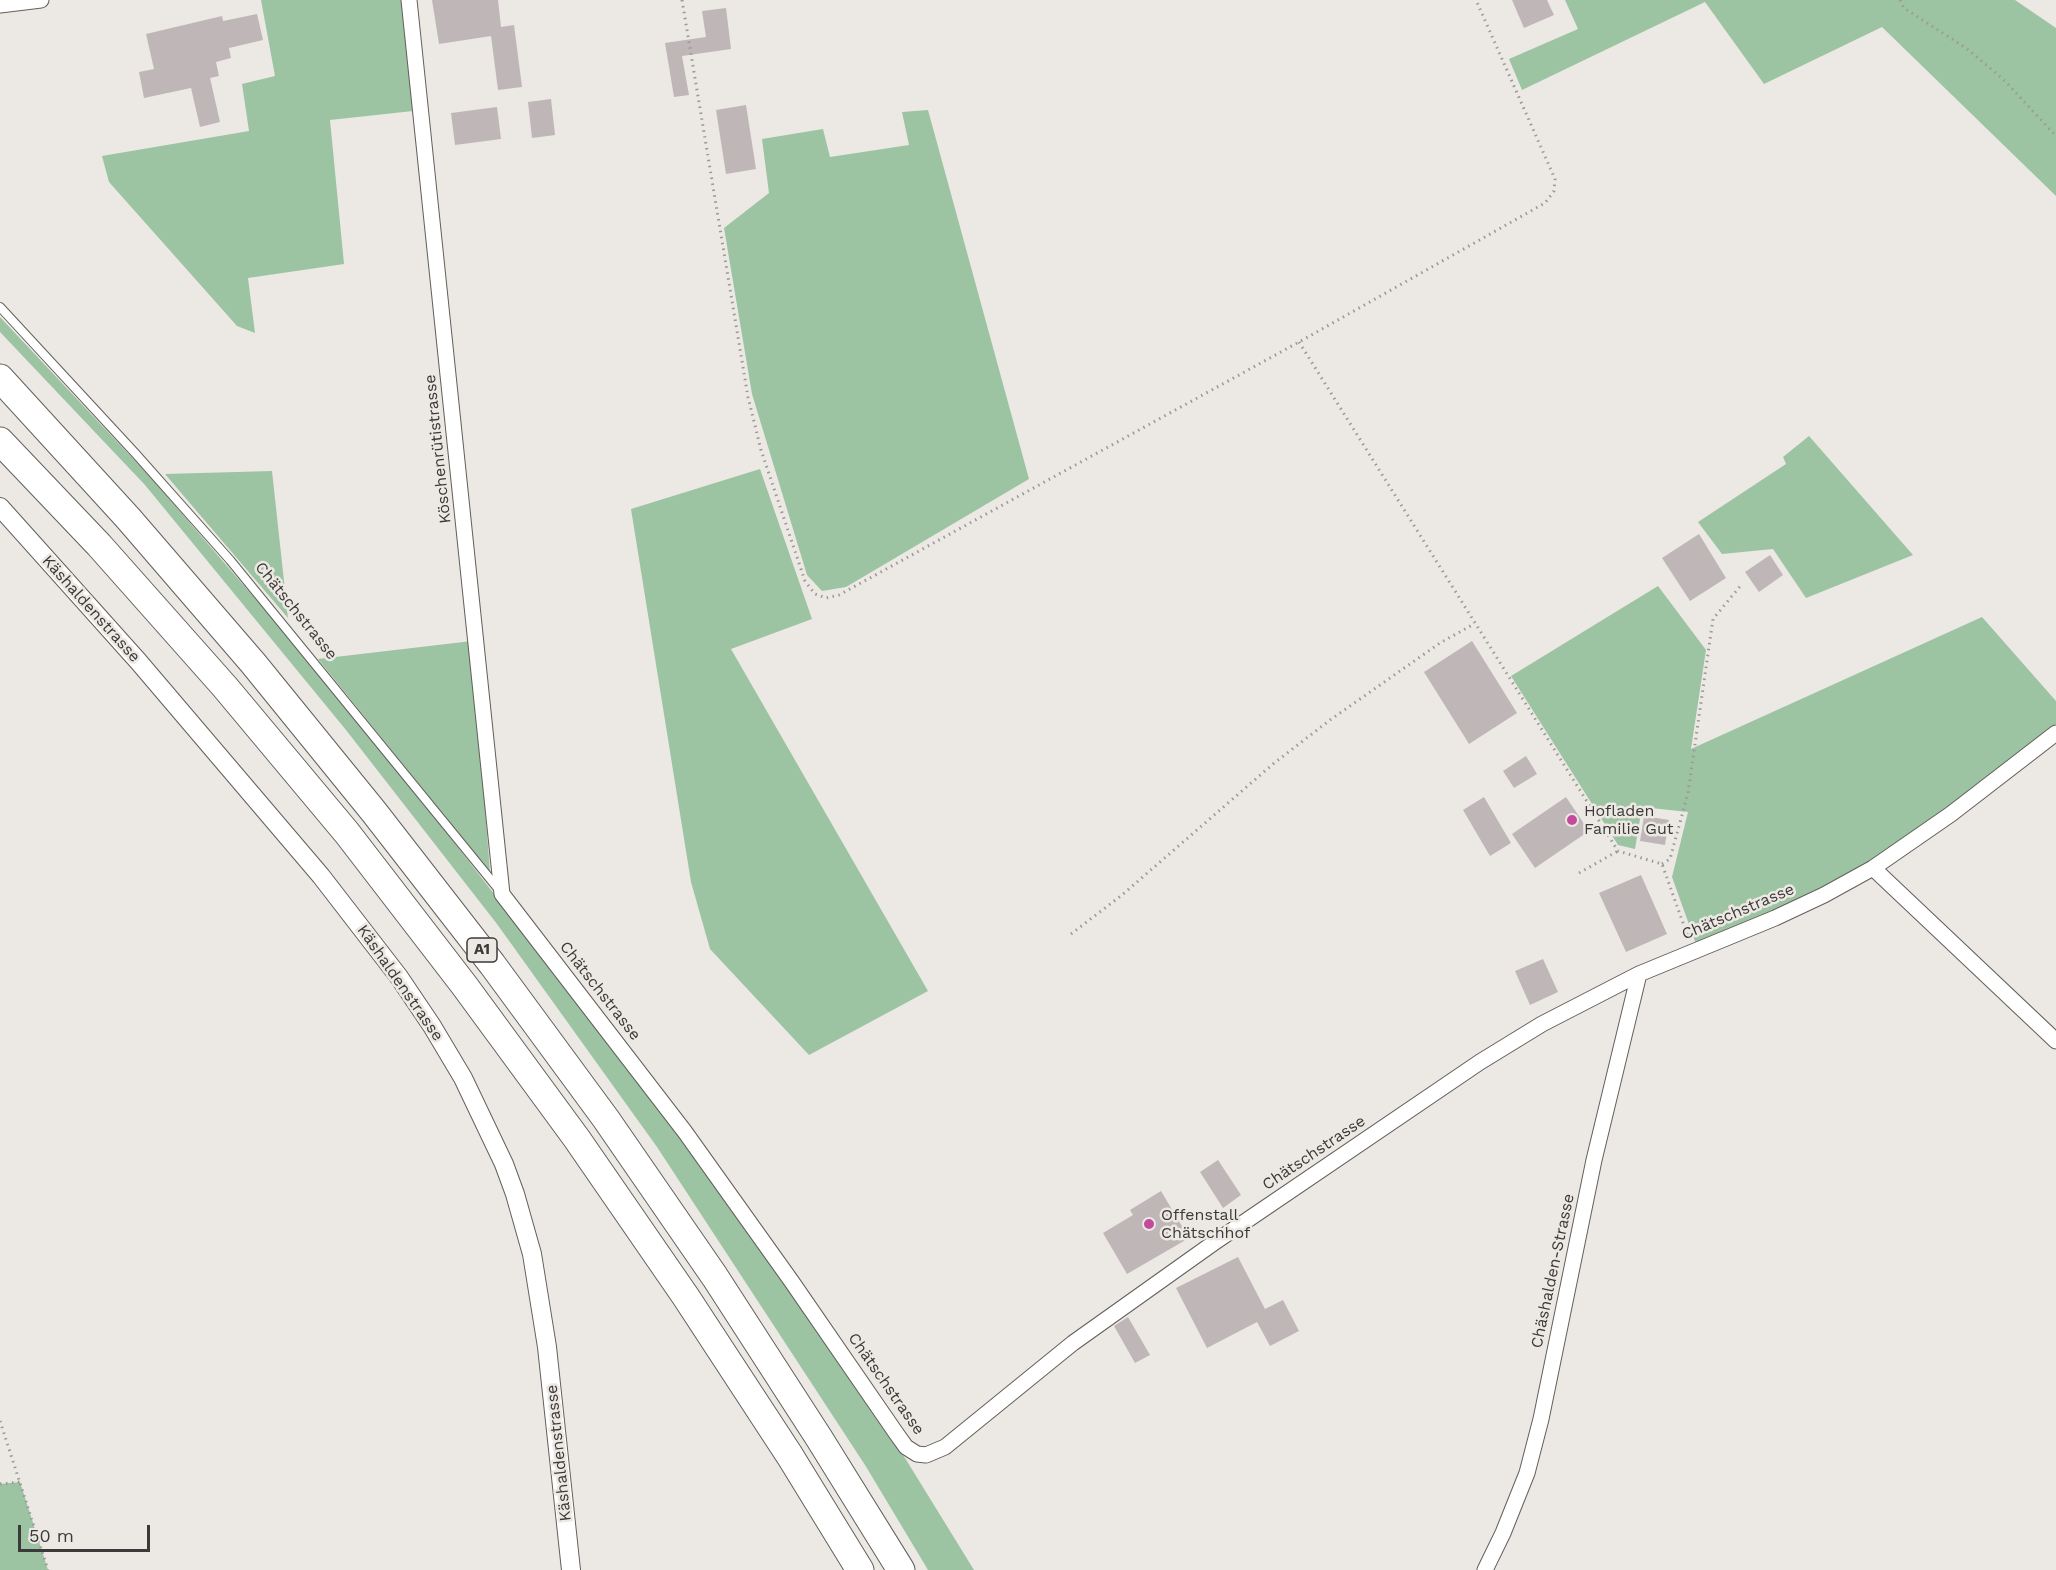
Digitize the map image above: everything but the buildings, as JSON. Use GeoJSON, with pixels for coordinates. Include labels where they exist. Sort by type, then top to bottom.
{"type":"FeatureCollection","features":[{"type":"Feature","properties":{"kind":"highway","name":"A1"},"geometry":{"type":"LineString","coordinates":[[0,378],[121,510],[253,663],[368,803],[486,956],[606,1119],[708,1267],[813,1428],[901,1570]]}},
{"type":"Feature","properties":{"kind":"highway","name":"A1"},"geometry":{"type":"LineString","coordinates":[[0,441],[99,545],[225,687],[339,824],[435,947],[556,1110],[659,1257],[752,1397],[860,1570]]}},
{"type":"Feature","properties":{"kind":"street"},"geometry":{"type":"LineString","coordinates":[[0,5],[41,0]]}},
{"type":"Feature","properties":{"kind":"street","name":"Köschenrütistrasse"},"geometry":{"type":"LineString","coordinates":[[409,0],[502,894]]}},
{"type":"Feature","properties":{"kind":"street","name":"Käshaldenstrasse"},"geometry":{"type":"LineString","coordinates":[[0,507],[138,661],[321,876],[399,977],[463,1078],[504,1164],[532,1254],[548,1347],[571,1570]]}},
{"type":"Feature","properties":{"kind":"street","name":"Chätschstrasse"},"geometry":{"type":"LineString","coordinates":[[502,894],[685,1132],[786,1272],[906,1447],[917,1454],[926,1455],[945,1447],[1073,1343],[1215,1242],[1480,1062],[1542,1024],[1639,974],[1775,918],[1873,868],[1951,814],[2056,733]]}},
{"type":"Feature","properties":{"kind":"street"},"geometry":{"type":"LineString","coordinates":[[1873,868],[2056,1041]]}},
{"type":"Feature","properties":{"kind":"street","name":"Chäshalden-Strasse"},"geometry":{"type":"LineString","coordinates":[[1485,1570],[1503,1533],[1527,1473],[1541,1419],[1594,1160],[1639,974]]}},
{"type":"Feature","properties":{"kind":"lane","name":"Chätschstrasse"},"geometry":{"type":"LineString","coordinates":[[0,307],[142,460],[230,560],[502,894]]}},
{"type":"Feature","properties":{"kind":"path"},"geometry":{"type":"LineString","coordinates":[[682,0],[748,397],[761,450],[805,581],[815,594],[826,598],[839,595],[1299,342],[1545,203],[1554,191],[1555,179],[1476,0]]}},
{"type":"Feature","properties":{"kind":"path"},"geometry":{"type":"LineString","coordinates":[[1900,0],[1904,8],[1966,48],[2003,79],[2056,136]]}},
{"type":"Feature","properties":{"kind":"path"},"geometry":{"type":"LineString","coordinates":[[1299,342],[1618,851],[1662,864],[1670,859],[1688,793],[1713,619],[1742,585]]}},
{"type":"Feature","properties":{"kind":"path"},"geometry":{"type":"LineString","coordinates":[[1071,934],[1122,895],[1283,756],[1440,643],[1474,624]]}},
{"type":"Feature","properties":{"kind":"path"},"geometry":{"type":"LineString","coordinates":[[1579,873],[1618,851]]}},
{"type":"Feature","properties":{"kind":"path"},"geometry":{"type":"LineString","coordinates":[[1662,864],[1693,951]]}},
{"type":"Feature","properties":{"kind":"path"},"geometry":{"type":"LineString","coordinates":[[0,1421],[48,1570]]}},
{"type":"Feature","properties":{"kind":"path"},"geometry":{"type":"LineString","coordinates":[[0,1484],[20,1482]]}},
{"type":"Feature","properties":{"kind":"green space"},"geometry":{"type":"Polygon","coordinates":[[[261,0],[402,0],[413,111],[330,120],[344,264],[248,278],[255,333],[237,326],[109,182],[102,156],[249,131],[242,84],[275,76],[261,0]]]}},
{"type":"Feature","properties":{"kind":"green space"},"geometry":{"type":"Polygon","coordinates":[[[1565,0],[2015,0],[2056,28],[2056,196],[1882,27],[1764,84],[1705,2],[1522,90],[1509,59],[1578,29],[1565,0]]]}},
{"type":"Feature","properties":{"kind":"green space"},"geometry":{"type":"Polygon","coordinates":[[[928,110],[1029,479],[846,587],[822,591],[807,575],[752,394],[724,228],[769,193],[762,139],[823,129],[830,157],[909,145],[902,112],[928,110]]]}},
{"type":"Feature","properties":{"kind":"green space"},"geometry":{"type":"Polygon","coordinates":[[[0,317],[153,480],[277,624],[439,823],[652,1097],[764,1252],[905,1458],[974,1570],[928,1570],[865,1465],[657,1147],[497,924],[346,730],[145,485],[0,332],[0,317]]]}},
{"type":"Feature","properties":{"kind":"green space"},"geometry":{"type":"Polygon","coordinates":[[[1809,436],[1913,555],[1806,598],[1773,549],[1722,554],[1698,522],[1786,464],[1783,457],[1809,436]]]}},
{"type":"Feature","properties":{"kind":"green space"},"geometry":{"type":"Polygon","coordinates":[[[760,469],[812,619],[731,649],[928,991],[809,1055],[710,949],[691,882],[631,509],[760,469]]]}},
{"type":"Feature","properties":{"kind":"green space"},"geometry":{"type":"Polygon","coordinates":[[[272,471],[288,618],[165,474],[272,471]]]}},
{"type":"Feature","properties":{"kind":"green space"},"geometry":{"type":"Polygon","coordinates":[[[1658,586],[1706,650],[1691,749],[1982,617],[2056,701],[2056,724],[1948,811],[1869,864],[1818,893],[1696,944],[1672,877],[1688,812],[1642,807],[1635,849],[1618,845],[1511,676],[1658,586]]]}},
{"type":"Feature","properties":{"kind":"green space"},"geometry":{"type":"Polygon","coordinates":[[[472,641],[490,872],[318,659],[472,641]]]}},
{"type":"Feature","properties":{"kind":"green space"},"geometry":{"type":"Polygon","coordinates":[[[20,1482],[48,1570],[0,1570],[0,1484],[20,1482]]]}},
{"type":"Feature","properties":{"kind":"place","name":"Hofladen Familie Gut"},"geometry":{"type":"Point","coordinates":[1572,820]}},
{"type":"Feature","properties":{"kind":"place","name":"Offenstall Chätschhof"},"geometry":{"type":"Point","coordinates":[1149,1224]}}]}
